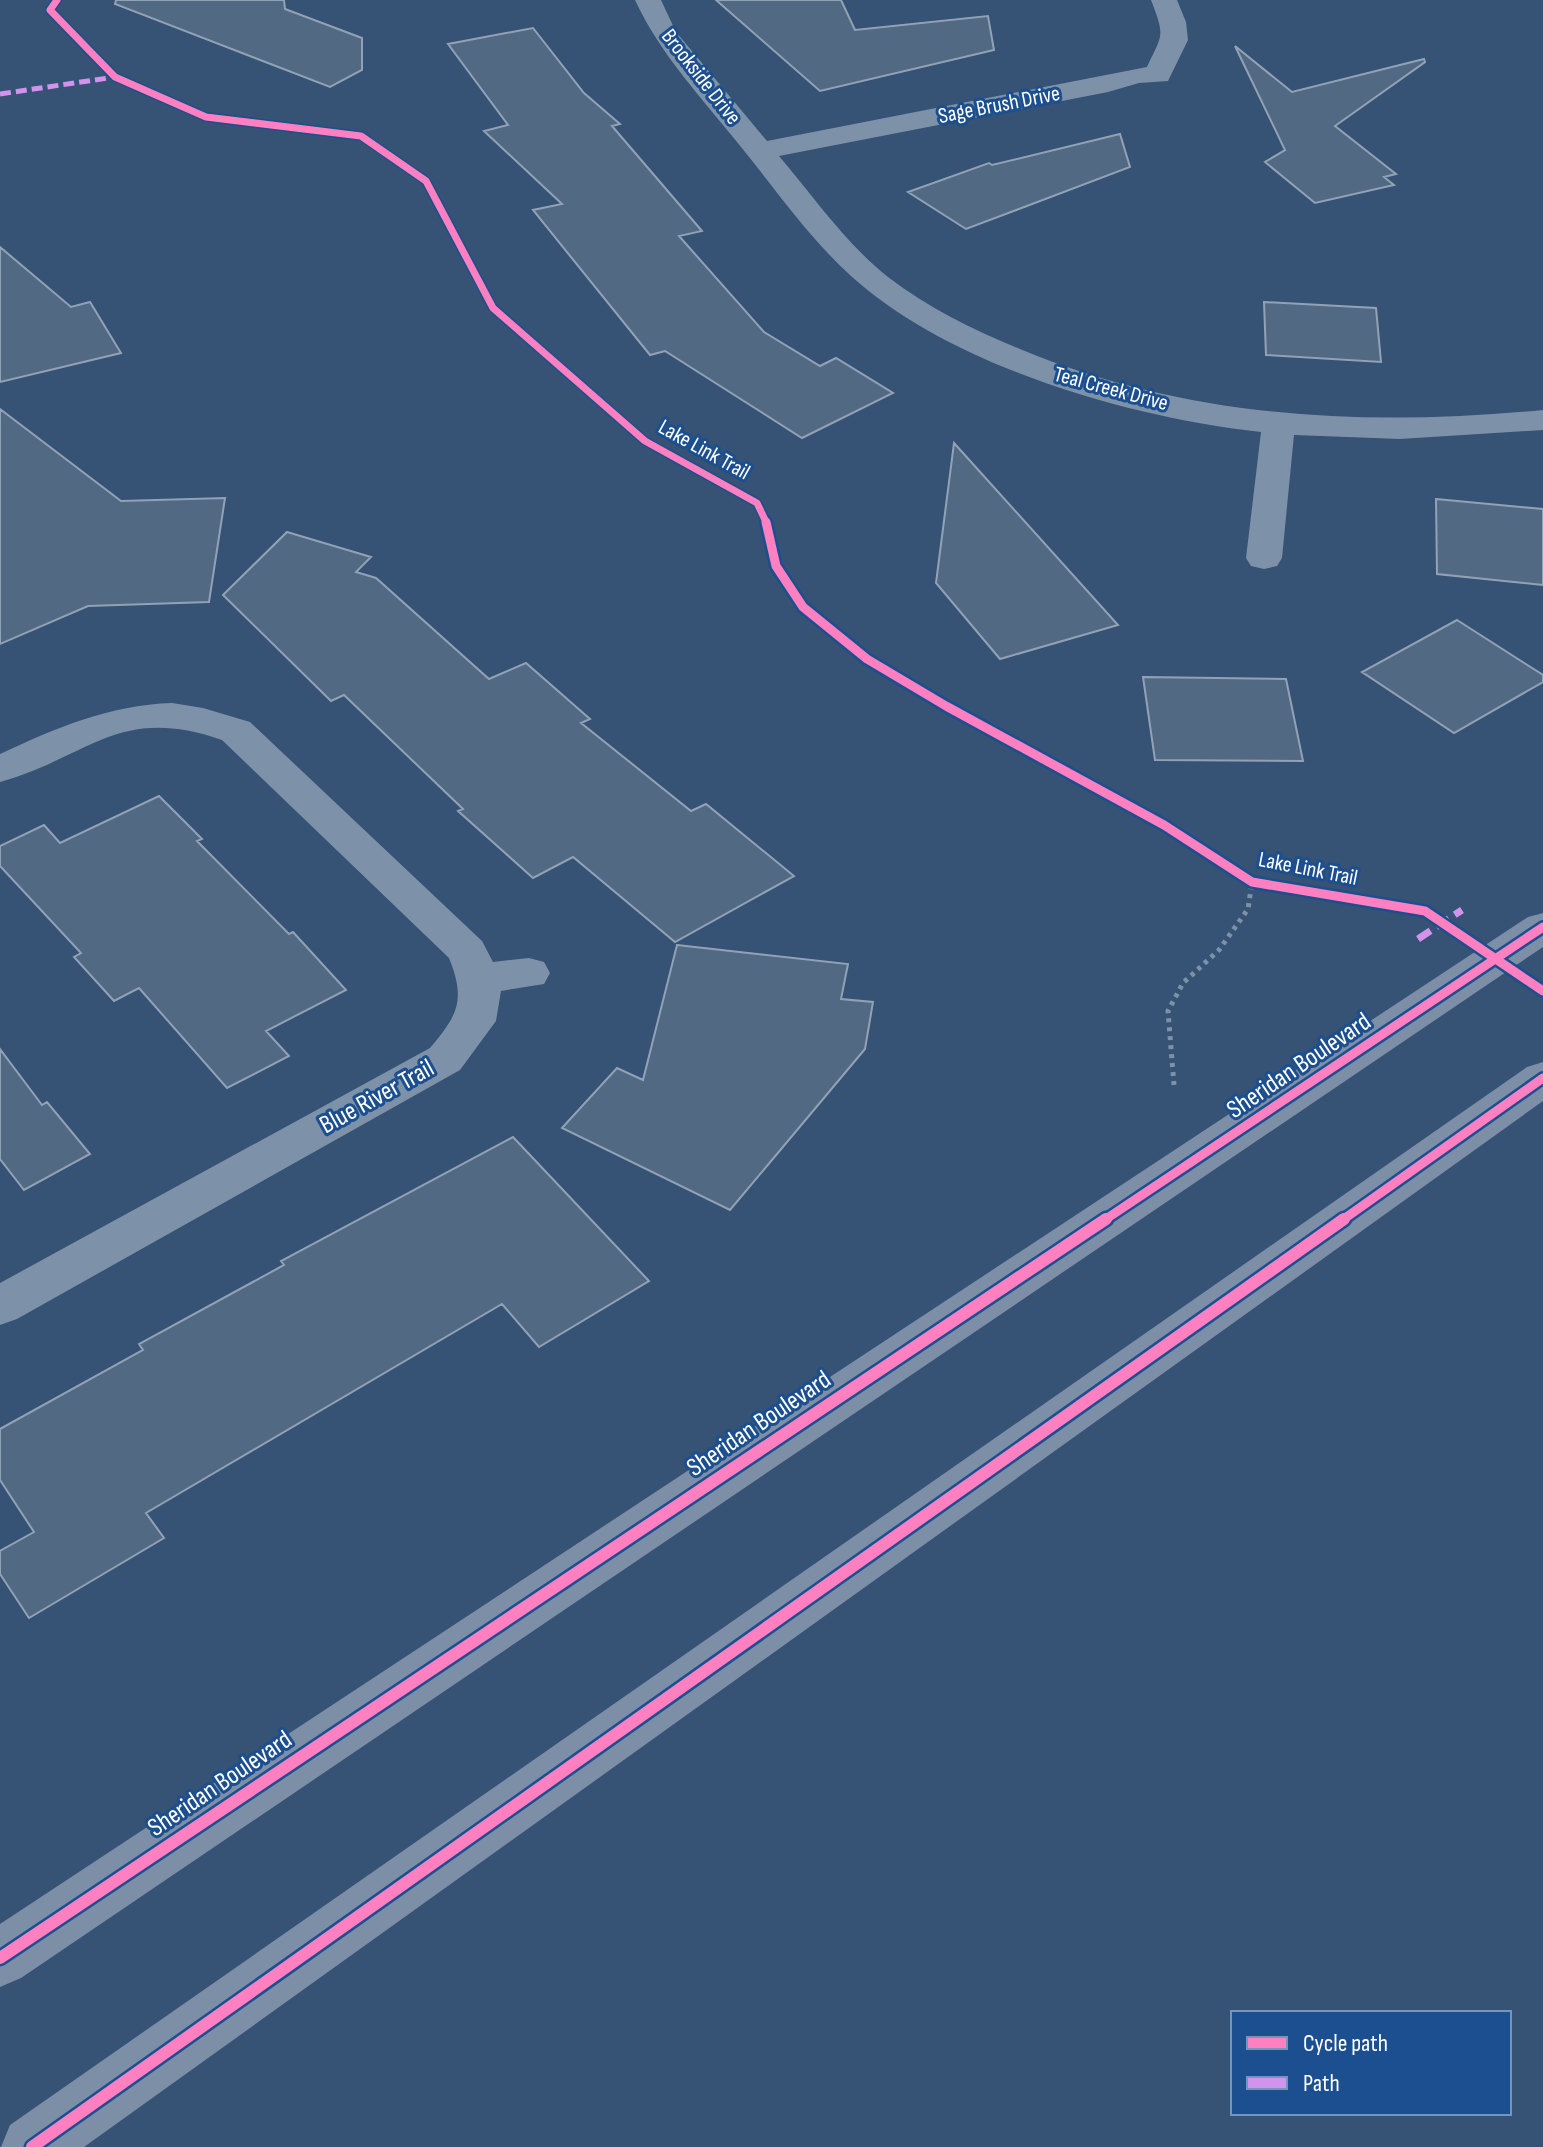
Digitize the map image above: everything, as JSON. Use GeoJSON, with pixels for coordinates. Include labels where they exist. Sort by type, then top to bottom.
{"type":"FeatureCollection","features":[{"type":"Feature","properties":{"kind":"main road","name":"Sheridan Boulevard"},"geometry":{"type":"LineString","coordinates":[[0,1958],[1543,927]]}},
{"type":"Feature","properties":{"kind":"main road"},"geometry":{"type":"LineString","coordinates":[[32,2147],[1543,1078]]}},
{"type":"Feature","properties":{"kind":"street","name":"Brookside Drive"},"geometry":{"type":"LineString","coordinates":[[648,0],[664,34],[759,151]]}},
{"type":"Feature","properties":{"kind":"street","name":"Sage Brush Drive"},"geometry":{"type":"LineString","coordinates":[[759,151],[1108,84],[1137,75],[1158,75],[1160,62],[1172,47],[1175,32],[1164,0]]}},
{"type":"Feature","properties":{"kind":"street","name":"Teal Creek Drive"},"geometry":{"type":"LineString","coordinates":[[759,151],[850,258],[901,301],[955,333],[1009,358],[1078,383],[1145,401],[1278,424],[1384,430],[1477,428],[1543,420]]}},
{"type":"Feature","properties":{"kind":"street"},"geometry":{"type":"LineString","coordinates":[[1264,558],[1278,424]]}},
{"type":"Feature","properties":{"kind":"street"},"geometry":{"type":"LineString","coordinates":[[0,769],[96,726],[137,700],[168,713],[206,719],[236,731],[467,951],[480,979],[529,973]]}},
{"type":"Feature","properties":{"kind":"street","name":"Blue River Trail"},"geometry":{"type":"LineString","coordinates":[[0,1306],[445,1059],[472,1028],[481,996],[480,979]]}},
{"type":"Feature","properties":{"kind":"path"},"geometry":{"type":"LineString","coordinates":[[1174,1085],[1168,1011],[1183,983],[1219,950],[1248,909],[1252,882]]}},
{"type":"Feature","properties":{"kind":"building"},"geometry":{"type":"Polygon","coordinates":[[[116,0],[284,0],[285,9],[362,38],[362,70],[330,87],[115,4],[116,0]]]}},
{"type":"Feature","properties":{"kind":"building"},"geometry":{"type":"Polygon","coordinates":[[[716,0],[841,0],[855,30],[988,16],[994,50],[820,91],[716,0]]]}},
{"type":"Feature","properties":{"kind":"building"},"geometry":{"type":"Polygon","coordinates":[[[533,28],[584,93],[620,124],[612,126],[702,231],[679,236],[764,332],[820,366],[836,358],[893,393],[802,438],[665,351],[650,355],[533,210],[562,204],[484,131],[508,125],[448,44],[533,28]]]}},
{"type":"Feature","properties":{"kind":"building"},"geometry":{"type":"Polygon","coordinates":[[[1235,46],[1292,92],[1424,59],[1425,62],[1335,126],[1396,174],[1384,177],[1394,185],[1315,203],[1265,162],[1285,150],[1235,46]]]}},
{"type":"Feature","properties":{"kind":"building"},"geometry":{"type":"Polygon","coordinates":[[[1120,134],[1130,167],[966,229],[908,192],[989,163],[992,165],[1120,134]]]}},
{"type":"Feature","properties":{"kind":"building"},"geometry":{"type":"Polygon","coordinates":[[[0,247],[71,307],[90,302],[121,353],[0,382],[0,247]]]}},
{"type":"Feature","properties":{"kind":"building"},"geometry":{"type":"Polygon","coordinates":[[[1264,302],[1376,308],[1381,362],[1266,355],[1264,302]]]}},
{"type":"Feature","properties":{"kind":"building"},"geometry":{"type":"Polygon","coordinates":[[[0,409],[121,501],[225,498],[209,602],[88,606],[0,644],[0,409]]]}},
{"type":"Feature","properties":{"kind":"building"},"geometry":{"type":"Polygon","coordinates":[[[954,443],[1118,625],[1000,659],[936,583],[954,443]]]}},
{"type":"Feature","properties":{"kind":"building"},"geometry":{"type":"Polygon","coordinates":[[[1436,499],[1543,509],[1543,585],[1437,574],[1436,499]]]}},
{"type":"Feature","properties":{"kind":"building"},"geometry":{"type":"Polygon","coordinates":[[[287,532],[371,557],[356,572],[376,578],[489,679],[526,663],[590,719],[581,723],[691,811],[706,804],[794,876],[675,942],[573,857],[533,878],[458,811],[463,809],[344,695],[331,701],[223,595],[287,532]]]}},
{"type":"Feature","properties":{"kind":"building"},"geometry":{"type":"Polygon","coordinates":[[[1457,620],[1543,675],[1543,682],[1454,733],[1362,672],[1457,620]]]}},
{"type":"Feature","properties":{"kind":"building"},"geometry":{"type":"Polygon","coordinates":[[[1143,677],[1286,679],[1303,761],[1155,760],[1143,677]]]}},
{"type":"Feature","properties":{"kind":"building"},"geometry":{"type":"Polygon","coordinates":[[[159,796],[202,839],[197,841],[289,934],[293,932],[346,990],[266,1031],[289,1056],[227,1088],[139,988],[114,1001],[74,957],[81,953],[0,866],[0,846],[44,825],[60,843],[159,796]]]}},
{"type":"Feature","properties":{"kind":"building"},"geometry":{"type":"Polygon","coordinates":[[[677,945],[848,964],[841,999],[873,1002],[865,1049],[730,1210],[562,1128],[617,1068],[643,1080],[677,945]]]}},
{"type":"Feature","properties":{"kind":"building"},"geometry":{"type":"Polygon","coordinates":[[[0,1049],[42,1105],[47,1102],[90,1154],[24,1190],[0,1159],[0,1049]]]}},
{"type":"Feature","properties":{"kind":"building"},"geometry":{"type":"Polygon","coordinates":[[[513,1137],[649,1281],[539,1347],[502,1304],[146,1513],[164,1538],[29,1618],[0,1574],[0,1551],[34,1532],[0,1480],[0,1429],[143,1350],[139,1344],[284,1265],[281,1261],[513,1137]]]}},
{"type":"Feature","properties":{"kind":"marked path"},"geometry":{"type":"LineString","coordinates":[[0,94],[115,77]]}},
{"type":"Feature","properties":{"kind":"marked path"},"geometry":{"type":"LineString","coordinates":[[1418,939],[1462,910]]}},
{"type":"Feature","properties":{"kind":"cycle path","name":"Lake Link Trail"},"geometry":{"type":"LineString","coordinates":[[57,0],[50,10],[115,77],[206,117],[361,136],[426,181],[493,308],[645,441],[757,503],[767,525],[776,566],[803,607],[867,659],[946,706],[1164,825],[1252,882],[1425,911],[1543,991]]}},
{"type":"Feature","properties":{"kind":"cycle path"},"geometry":{"type":"LineString","coordinates":[[0,1958],[1543,927]]}},
{"type":"Feature","properties":{"kind":"cycle path"},"geometry":{"type":"LineString","coordinates":[[32,2147],[1543,1078]]}}]}
